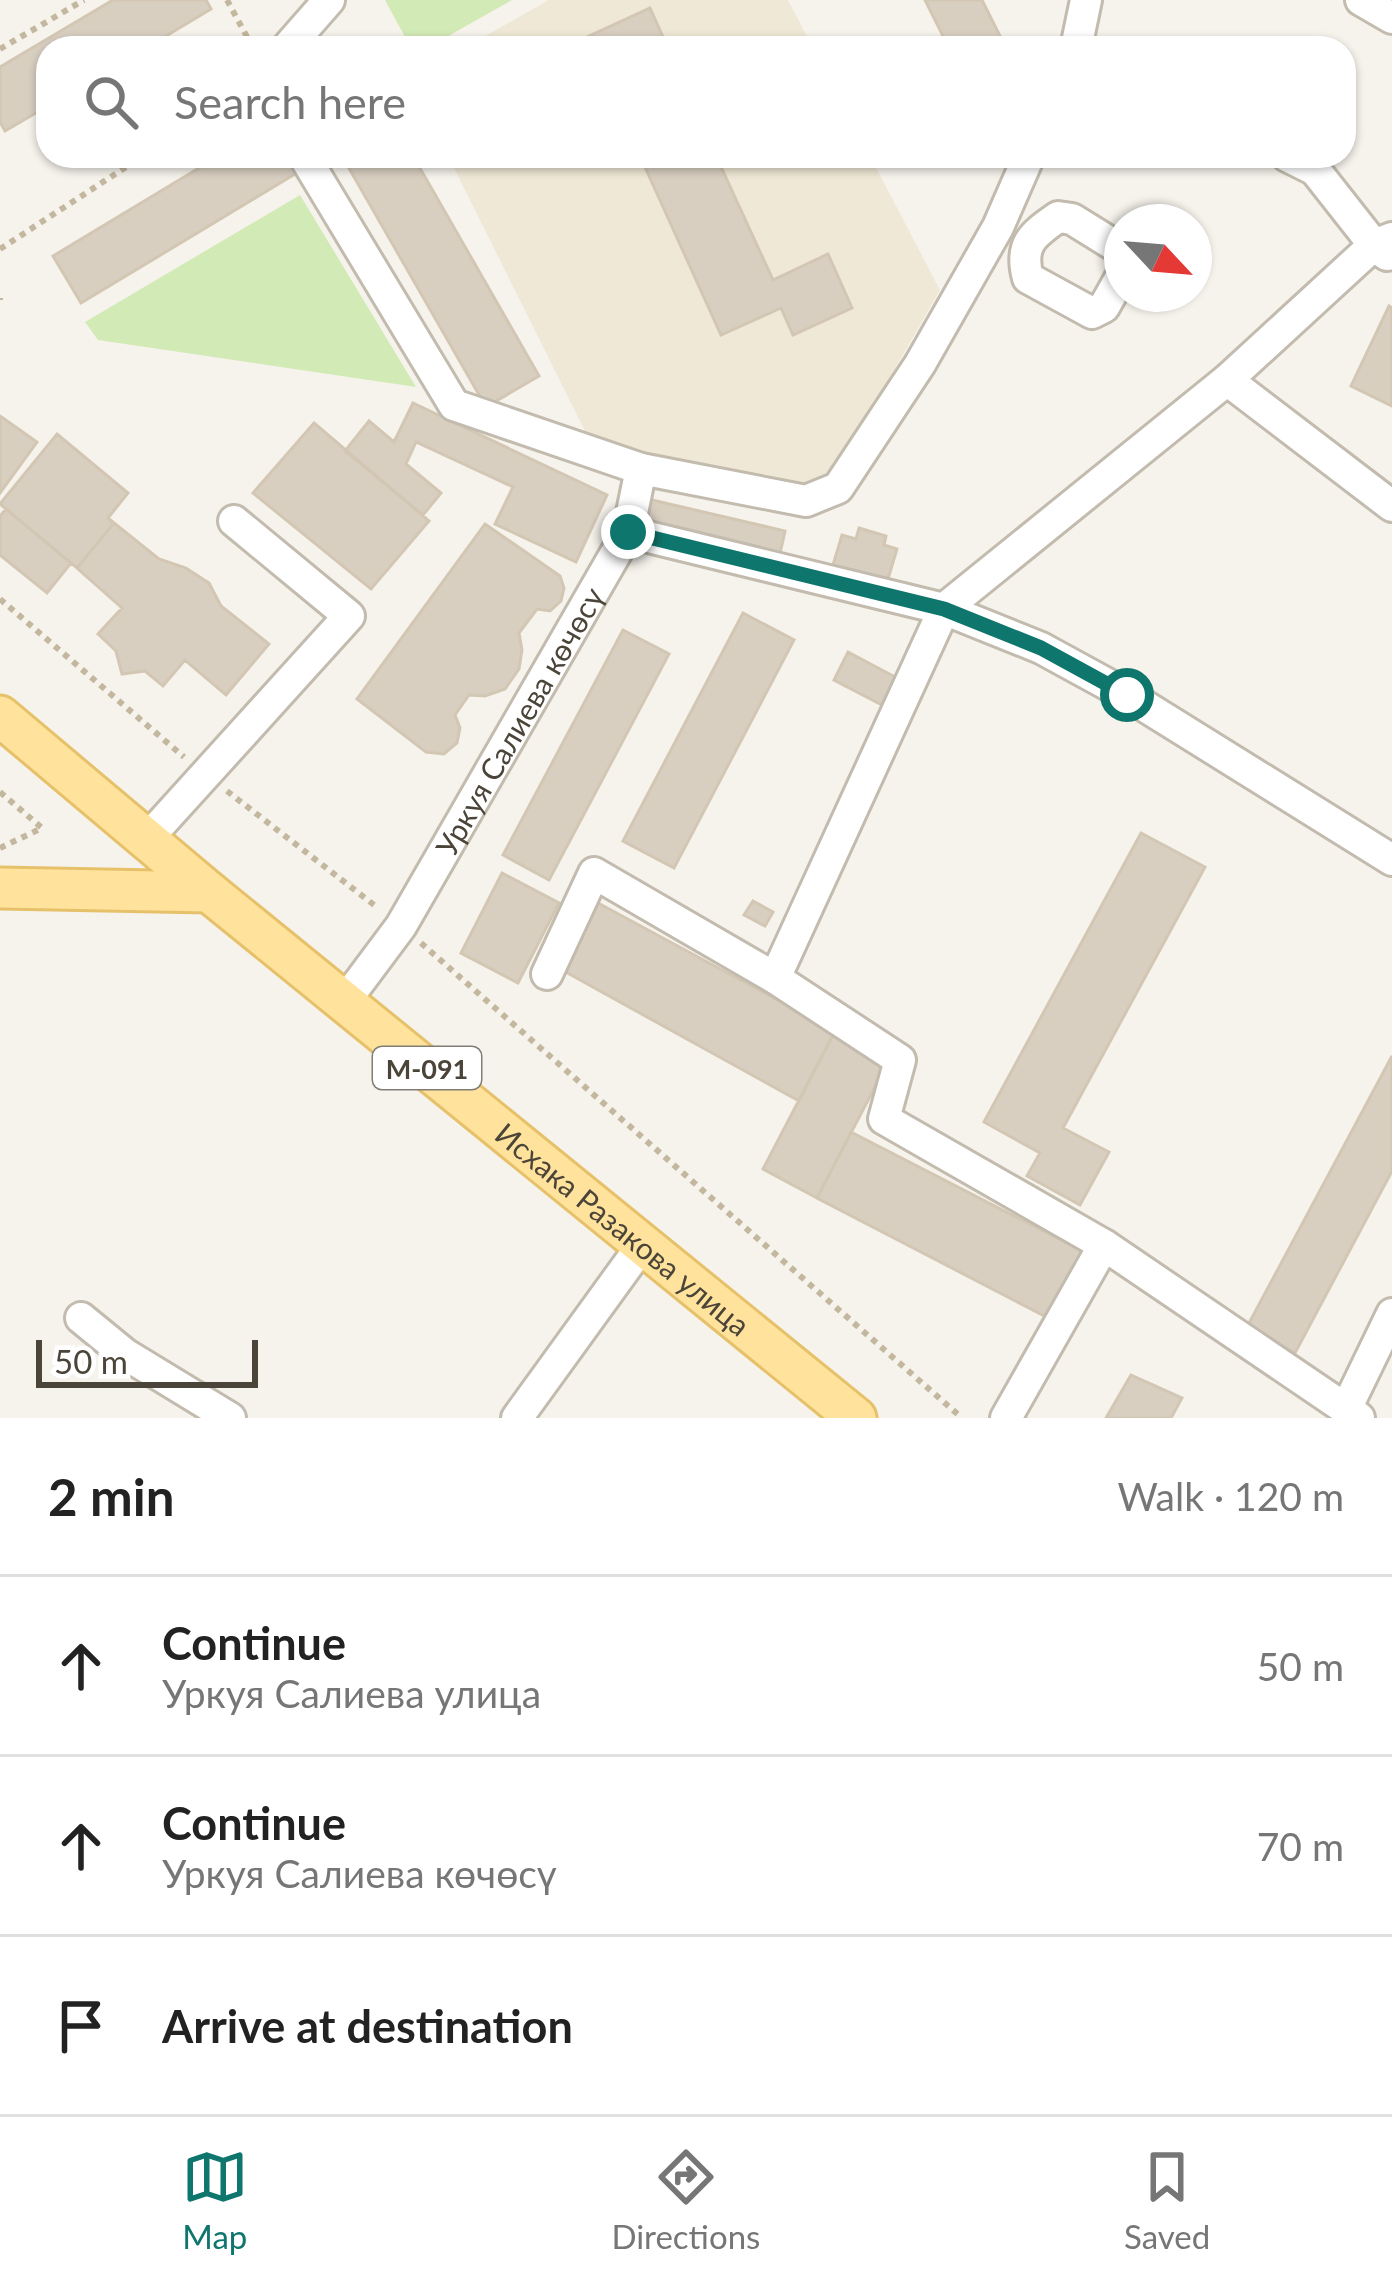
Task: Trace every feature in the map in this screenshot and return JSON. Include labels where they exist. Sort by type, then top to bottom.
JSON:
[{"type":"main road","name":"Исхака Разакова улица","points":[[0,716],[856,1418]]},
{"type":"main road","points":[[0,888],[209,892]]},
{"type":"street","points":[[298,36],[329,0]]},
{"type":"street","points":[[1078,36],[1086,0]]},
{"type":"street","points":[[1361,0],[1392,18]]},
{"type":"street","points":[[311,168],[454,405],[641,469],[806,501],[838,488],[920,364],[998,227],[1024,168]]},
{"type":"street","points":[[775,978],[944,609],[1386,247],[1311,168]]},
{"type":"street","points":[[1104,239],[1072,219],[1058,217],[1029,242],[1022,258],[1028,278],[1092,313],[1104,307]]},
{"type":"street","points":[[998,227],[1029,242]]},
{"type":"street","points":[[1227,380],[1392,506]]},
{"type":"street","name":"Уркуя Салиева көчөсү","points":[[345,1001],[401,926],[628,532],[641,469]]},
{"type":"street","points":[[147,839],[349,616],[234,521]]},
{"type":"street","points":[[628,532],[944,609],[1041,648],[1127,695],[1392,860]]},
{"type":"street","points":[[547,974],[594,873],[775,978],[900,1060],[884,1118],[1104,1245],[1353,1413],[1392,1314]]},
{"type":"street","points":[[517,1418],[643,1244]]},
{"type":"street","points":[[1006,1418],[1104,1245]]},
{"type":"street","points":[[81,1318],[125,1354],[230,1418]]},
{"type":"path","points":[[0,49],[84,0]]},
{"type":"path","points":[[227,0],[246,36]]},
{"type":"path","points":[[0,249],[125,168]]},
{"type":"path","points":[[0,599],[204,774],[401,926],[962,1418]]},
{"type":"path","points":[[0,792],[42,828],[0,848]]},
{"type":"shaded area","points":[[549,0],[788,0],[807,36],[485,36]]},
{"type":"shaded area","points":[[454,168],[876,168],[940,290],[818,503],[588,437]]},
{"type":"green space","points":[[385,0],[512,0],[448,36],[404,36]]},
{"type":"green space","points":[[300,195],[416,387],[98,340],[85,322]]},
{"type":"building","points":[[113,0],[206,0],[211,9],[166,36],[52,36]]},
{"type":"building","points":[[925,0],[982,0],[1000,36],[943,36]]},
{"type":"building","points":[[650,8],[663,36],[589,36]]},
{"type":"building","points":[[36,46],[36,113],[5,131],[0,122],[0,67]]},
{"type":"building","points":[[199,168],[300,171],[81,303],[53,256]]},
{"type":"building","points":[[349,168],[420,168],[539,376],[486,407]]},
{"type":"building","points":[[645,168],[722,168],[773,280],[828,254],[852,308],[793,335],[781,308],[721,335]]},
{"type":"building","points":[[1389,306],[1392,308],[1392,406],[1351,386]]},
{"type":"building","points":[[413,403],[607,495],[576,562],[495,524],[513,487],[416,442],[406,464],[441,493],[423,515],[345,451],[369,421],[394,442]]},
{"type":"building","points":[[0,416],[37,442],[0,493]]},
{"type":"building","points":[[314,423],[429,521],[371,589],[253,493]]},
{"type":"building","points":[[57,434],[128,493],[108,518],[114,523],[77,568],[0,504]]},
{"type":"building","points":[[648,499],[785,531],[779,558],[642,526]]},
{"type":"building","points":[[6,509],[71,563],[47,593],[0,555],[0,516]]},
{"type":"building","points":[[114,523],[159,559],[209,583],[221,606],[269,644],[226,695],[185,660],[163,686],[145,671],[122,674],[116,651],[98,634],[122,608],[77,568]]},
{"type":"building","points":[[485,524],[560,576],[561,601],[550,611],[537,609],[519,633],[519,669],[505,689],[485,696],[469,695],[455,715],[460,728],[457,743],[444,754],[426,752],[357,699]]},
{"type":"building","points":[[859,528],[886,536],[884,545],[897,549],[887,582],[833,565],[842,535],[856,539]]},
{"type":"building","points":[[743,613],[794,640],[674,868],[623,841]]},
{"type":"building","points":[[623,630],[669,654],[549,880],[503,855]]},
{"type":"building","points":[[848,652],[897,678],[882,705],[834,680]]},
{"type":"building","points":[[1141,833],[1205,867],[1063,1128],[1109,1152],[1080,1205],[1027,1176],[1040,1153],[984,1122]]},
{"type":"building","points":[[502,873],[559,903],[518,983],[461,953]]},
{"type":"building","points":[[753,901],[773,912],[765,926],[744,915]]},
{"type":"building","points":[[598,903],[835,1031],[799,1101],[562,970]]},
{"type":"building","points":[[835,1031],[889,1060],[817,1198],[763,1169]]},
{"type":"building","points":[[1392,1056],[1392,1171],[1295,1353],[1247,1327]]},
{"type":"building","points":[[851,1132],[1088,1254],[1054,1321],[817,1198]]},
{"type":"building","points":[[1131,1375],[1182,1398],[1171,1418],[1106,1418]]},
{"type":"route","points":[[628,532],[944,609],[1041,648],[1127,695]]}]
